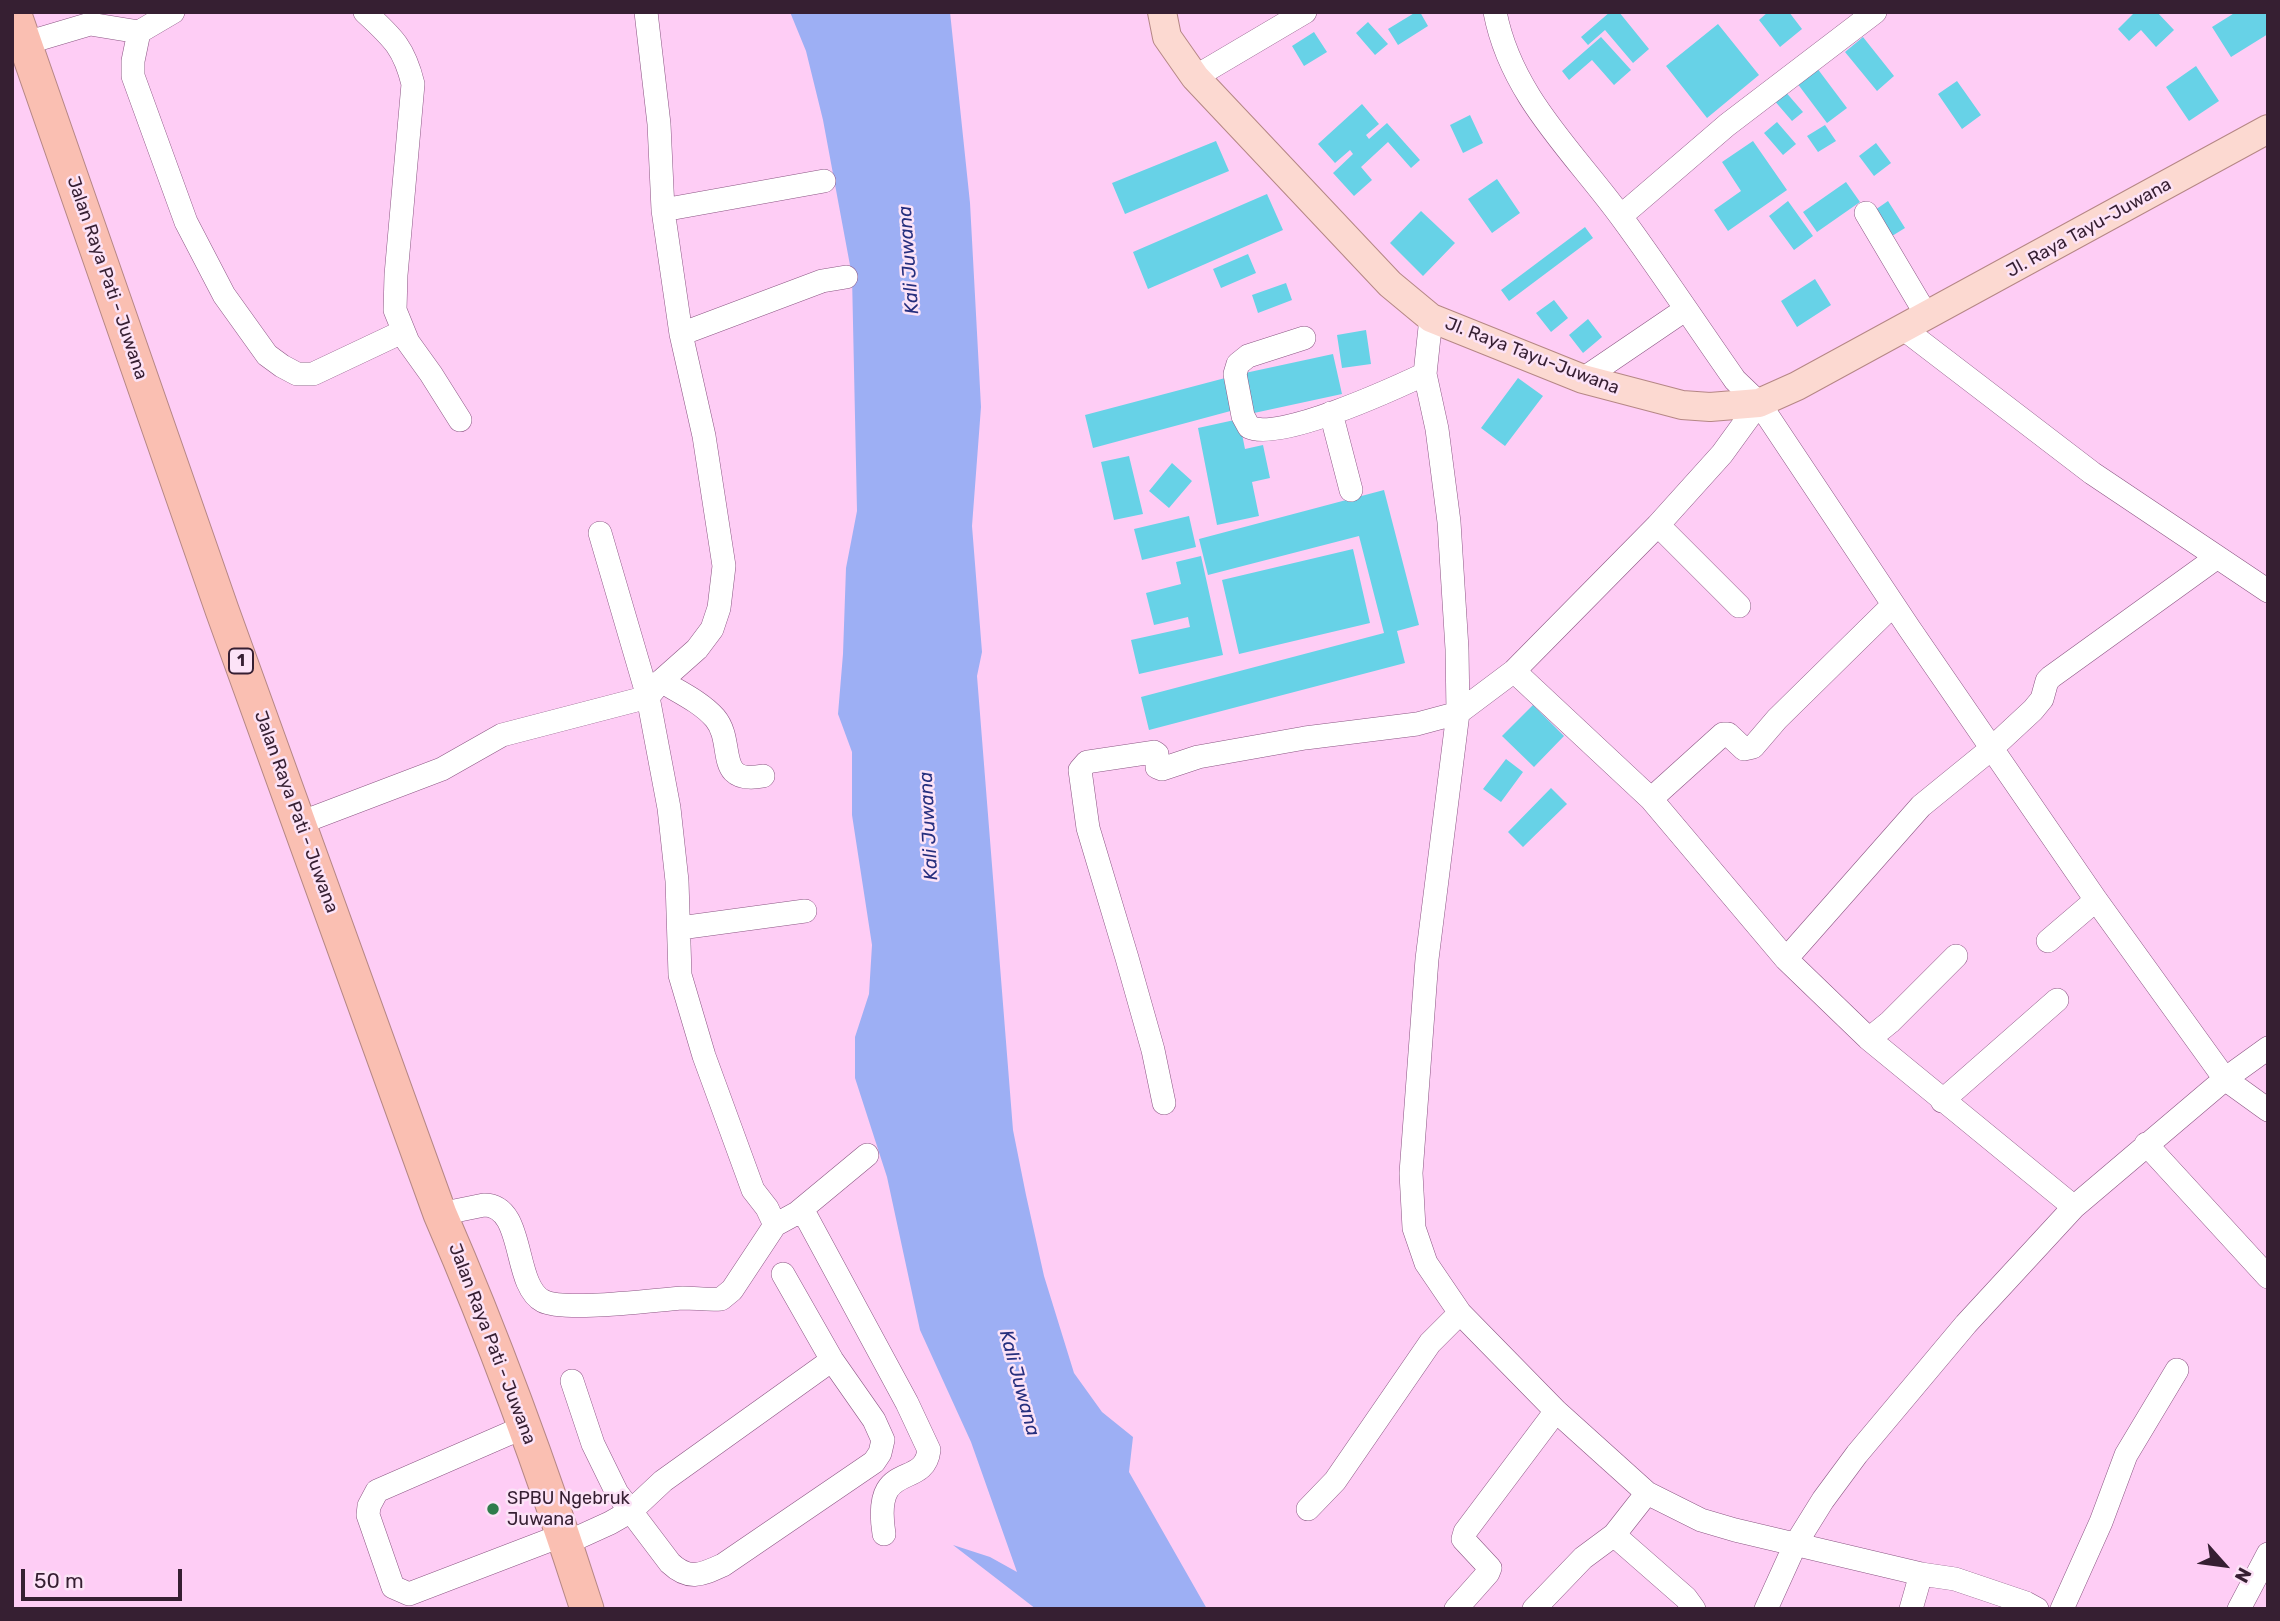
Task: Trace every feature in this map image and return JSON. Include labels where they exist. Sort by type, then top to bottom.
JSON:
[{"type":"highway","name":"Jalan Raya Pati - Juwana","points":[[14,12],[222,610],[440,1214],[480,1306],[565,1539],[587,1609]]},
{"type":"main road","name":"Jl. Raya Tayu-Juwana","points":[[1162,12],[1167,37],[1195,77],[1390,284],[1431,318],[1583,379],[1682,405],[1710,407],[1759,402],[1797,386],[2265,135]]},
{"type":"street","points":[[26,43],[90,24],[139,32],[173,12]]},
{"type":"street","points":[[365,12],[393,38],[407,60],[413,84],[395,310],[402,332],[460,421]]},
{"type":"street","points":[[300,823],[442,769],[502,735],[654,689],[697,649],[712,629],[719,608],[724,566],[704,436],[681,334],[663,210],[659,124],[646,12]]},
{"type":"street","points":[[1195,77],[1305,12]]},
{"type":"street","points":[[1495,12],[1506,54],[1524,89],[1557,139],[1621,216],[1735,380],[1759,402],[1991,749],[2095,900],[2225,1079],[2268,1110]]},
{"type":"street","points":[[1621,216],[1727,125],[1875,12]]},
{"type":"street","points":[[139,32],[133,76],[186,222],[224,295],[267,355],[297,374],[313,374],[402,332]]},
{"type":"street","points":[[663,210],[824,181]]},
{"type":"street","points":[[1866,213],[1916,323],[2092,473],[2268,591]]},
{"type":"street","points":[[681,334],[822,281],[846,278]]},
{"type":"street","points":[[1583,379],[1685,309]]},
{"type":"street","points":[[1431,318],[1425,374],[1437,429],[1449,523],[1458,713],[1427,959],[1411,1172],[1413,1228],[1426,1264],[1460,1313],[1556,1411],[1647,1493],[1701,1520],[1795,1545],[1955,1580],[2029,1607]]},
{"type":"street","points":[[1304,338],[1248,356],[1238,364],[1235,373],[1243,416],[1248,427],[1263,431],[1331,413],[1425,374]]},
{"type":"street","points":[[1164,1103],[1128,958],[1088,828],[1080,770],[1083,765],[1148,752],[1157,754],[1157,767],[1162,769],[1198,757],[1305,738],[1417,724],[1458,713],[1514,671],[1658,525],[1722,454],[1759,402]]},
{"type":"street","points":[[1331,413],[1351,491]]},
{"type":"street","points":[[1658,525],[1739,606]]},
{"type":"street","points":[[600,533],[654,689],[680,928],[680,975],[704,1056],[749,1179],[775,1225]]},
{"type":"street","points":[[1786,960],[1921,806],[1991,749],[2042,699],[2047,681],[2051,677],[2216,558]]},
{"type":"street","points":[[1651,799],[1723,734],[1728,734],[1744,749],[1753,747],[1777,719],[1893,605]]},
{"type":"street","points":[[1514,671],[1651,799],[1786,960],[1869,1039],[2074,1207]]},
{"type":"street","points":[[654,689],[703,707],[719,722],[729,765],[734,772],[747,778],[763,776]]},
{"type":"street","points":[[2048,942],[2095,900]]},
{"type":"street","points":[[680,928],[805,911]]},
{"type":"street","points":[[1869,1039],[1956,956]]},
{"type":"street","points":[[1942,1101],[2057,1000]]},
{"type":"street","points":[[1766,1609],[1795,1545],[1830,1491],[1966,1324],[2074,1207],[2225,1079],[2268,1048]]},
{"type":"street","points":[[2146,1144],[2268,1277]]},
{"type":"street","points":[[440,1214],[484,1205],[497,1209],[512,1227],[535,1296],[559,1306],[688,1298],[721,1299],[732,1290],[775,1225],[797,1213],[867,1155]]},
{"type":"street","points":[[797,1213],[807,1218],[816,1234],[907,1403],[929,1450],[928,1458],[922,1466],[890,1484],[884,1492],[881,1510],[884,1534]]},
{"type":"street","points":[[572,1381],[593,1444],[617,1493],[675,1567],[680,1572],[700,1575],[723,1565],[873,1462],[880,1453],[883,1440],[874,1420],[832,1360],[783,1274]]},
{"type":"street","points":[[1308,1508],[1335,1481],[1430,1343],[1460,1313]]},
{"type":"street","points":[[524,1427],[377,1491],[369,1506],[368,1515],[393,1587],[409,1594],[610,1523],[631,1511],[663,1480],[832,1360]]},
{"type":"street","points":[[2062,1609],[2101,1522],[2126,1455],[2177,1370]]},
{"type":"street","points":[[1456,1609],[1490,1568],[1468,1547],[1463,1539],[1465,1532],[1556,1411]]},
{"type":"street","points":[[1534,1609],[1583,1558],[1614,1535],[1647,1493]]},
{"type":"street","points":[[1614,1535],[1686,1598],[1694,1609]]},
{"type":"street","points":[[2239,1609],[2268,1554]]},
{"type":"street","points":[[1911,1609],[1921,1574]]},
{"type":"water","name":"Kali Juwana","points":[[790,12],[950,12],[970,203],[981,407],[972,526],[982,652],[977,676],[1013,1130],[1044,1276],[1074,1373],[1102,1412],[1133,1437],[1129,1472],[1207,1609],[1036,1609],[953,1545],[990,1557],[1017,1572],[971,1442],[920,1330],[887,1177],[855,1078],[855,1037],[869,994],[872,945],[852,815],[852,752],[838,714],[846,568],[857,511],[852,276],[823,120],[806,51]]},
{"type":"building","points":[[1420,12],[1428,26],[1398,45],[1388,29]]},
{"type":"building","points":[[1610,12],[1619,12],[1649,49],[1633,63],[1605,30],[1588,45],[1581,37]]},
{"type":"building","points":[[1768,12],[1789,12],[1802,29],[1780,47],[1759,20]]},
{"type":"building","points":[[2135,12],[2157,12],[2174,30],[2156,47],[2141,30],[2129,41],[2118,29]]},
{"type":"building","points":[[2236,12],[2268,12],[2268,34],[2231,57],[2212,27]]},
{"type":"building","points":[[1368,22],[1388,44],[1375,55],[1356,33]]},
{"type":"building","points":[[1718,24],[1759,75],[1707,118],[1666,66]]},
{"type":"building","points":[[1314,32],[1327,52],[1304,66],[1292,46]]},
{"type":"building","points":[[1601,37],[1631,70],[1614,85],[1592,60],[1569,80],[1562,71]]},
{"type":"building","points":[[1863,37],[1894,76],[1877,91],[1845,52]]},
{"type":"building","points":[[2196,66],[2219,101],[2189,121],[2166,87]]},
{"type":"building","points":[[1817,68],[1847,108],[1827,123],[1797,83]]},
{"type":"building","points":[[1957,81],[1981,115],[1962,129],[1938,94]]},
{"type":"building","points":[[1784,90],[1803,112],[1792,121],[1773,99]]},
{"type":"building","points":[[1362,104],[1379,124],[1366,135],[1369,139],[1387,123],[1420,160],[1411,168],[1388,142],[1361,167],[1372,180],[1354,196],[1333,173],[1353,154],[1350,150],[1335,163],[1318,144]]},
{"type":"building","points":[[1470,115],[1483,143],[1463,153],[1450,125]]},
{"type":"building","points":[[1777,122],[1796,144],[1783,155],[1764,133]]},
{"type":"building","points":[[1825,125],[1836,141],[1818,152],[1807,136]]},
{"type":"building","points":[[1216,141],[1229,171],[1125,214],[1112,183]]},
{"type":"building","points":[[1753,141],[1787,190],[1728,231],[1714,210],[1741,191],[1722,162]]},
{"type":"building","points":[[1876,143],[1891,163],[1874,176],[1859,156]]},
{"type":"building","points":[[1497,179],[1520,213],[1492,233],[1468,199]]},
{"type":"building","points":[[1846,182],[1860,202],[1817,232],[1803,212]]},
{"type":"building","points":[[1267,194],[1283,230],[1148,289],[1133,252]]},
{"type":"building","points":[[1788,201],[1813,236],[1794,250],[1769,216]]},
{"type":"building","points":[[1888,201],[1905,228],[1892,236],[1875,210]]},
{"type":"building","points":[[1421,211],[1455,243],[1423,276],[1390,243]]},
{"type":"building","points":[[1585,227],[1593,238],[1509,301],[1501,290]]},
{"type":"building","points":[[1248,254],[1256,273],[1221,288],[1213,269]]},
{"type":"building","points":[[1815,279],[1831,305],[1797,327],[1781,301]]},
{"type":"building","points":[[1286,283],[1292,300],[1258,313],[1252,295]]},
{"type":"building","points":[[1554,300],[1568,318],[1551,332],[1536,313]]},
{"type":"building","points":[[1588,319],[1602,337],[1583,353],[1569,335]]},
{"type":"building","points":[[1366,330],[1371,364],[1342,368],[1337,335]]},
{"type":"building","points":[[1333,354],[1342,394],[1254,413],[1245,373]]},
{"type":"building","points":[[1229,377],[1238,409],[1093,448],[1085,415]]},
{"type":"building","points":[[1518,378],[1543,396],[1505,446],[1481,428]]},
{"type":"building","points":[[1239,419],[1245,449],[1263,445],[1270,478],[1252,482],[1259,516],[1217,525],[1198,428]]},
{"type":"building","points":[[1129,456],[1143,514],[1114,520],[1101,462]]},
{"type":"building","points":[[1172,463],[1192,481],[1169,508],[1149,491]]},
{"type":"building","points":[[1384,490],[1419,625],[1397,631],[1405,663],[1149,730],[1141,697],[1384,633],[1359,536],[1208,575],[1199,539]]},
{"type":"building","points":[[1189,516],[1196,547],[1142,560],[1134,529]]},
{"type":"building","points":[[1353,549],[1370,623],[1239,654],[1222,580]]},
{"type":"building","points":[[1201,556],[1223,655],[1139,674],[1131,640],[1190,627],[1188,617],[1154,625],[1146,593],[1181,584],[1176,562]]},
{"type":"building","points":[[1533,705],[1564,736],[1534,767],[1502,736]]},
{"type":"building","points":[[1506,759],[1523,772],[1501,802],[1483,789]]},
{"type":"building","points":[[1551,788],[1567,804],[1523,847],[1508,832]]},
{"type":"place","name":"SPBU Ngebruk Juwana","points":[[493,1509]]}]
